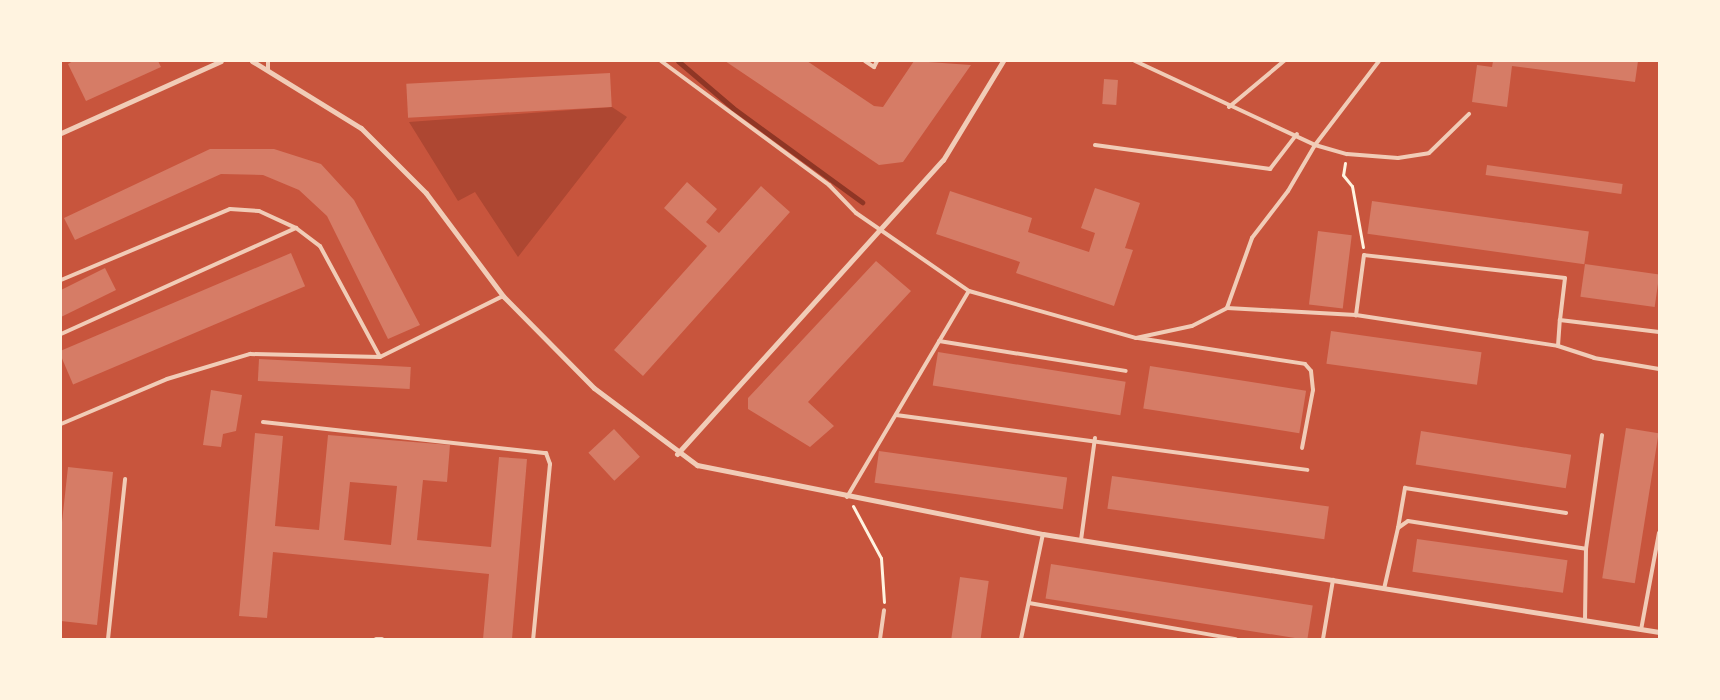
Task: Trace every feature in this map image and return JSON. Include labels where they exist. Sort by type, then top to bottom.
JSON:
[{"type":"street","points":[[61,133],[221,61]]},
{"type":"street","points":[[252,61],[360,128],[426,193],[503,296],[594,388],[678,454],[717,471],[1043,534],[1659,632]]},
{"type":"street","points":[[678,454],[943,160],[1002,61]]},
{"type":"lane","points":[[268,61],[268,70]]},
{"type":"lane","points":[[662,61],[829,185],[880,231],[969,291],[1136,338],[1304,364],[1311,371],[1314,390],[1302,448]]},
{"type":"lane","points":[[865,61],[874,67],[877,61]]},
{"type":"lane","points":[[1134,61],[1229,107],[1297,134],[1315,145],[1347,154],[1398,158],[1429,153],[1469,114]]},
{"type":"lane","points":[[1229,107],[1284,61]]},
{"type":"lane","points":[[1227,308],[1252,238],[1288,192],[1315,145],[1379,61]]},
{"type":"lane","points":[[1095,145],[1270,169],[1297,134]]},
{"type":"lane","points":[[61,280],[230,209],[259,211],[296,228],[320,246],[380,357]]},
{"type":"lane","points":[[61,334],[296,228]]},
{"type":"lane","points":[[1356,315],[1364,255],[1565,278],[1558,346]]},
{"type":"lane","points":[[847,497],[969,291]]},
{"type":"lane","points":[[61,424],[167,379],[250,354],[380,357],[503,296]]},
{"type":"lane","points":[[1136,338],[1192,326],[1227,308],[1356,315],[1558,346],[1594,358],[1659,369]]},
{"type":"lane","points":[[1560,320],[1659,332]]},
{"type":"lane","points":[[939,341],[1126,371]]},
{"type":"lane","points":[[896,415],[1095,438],[1307,470]]},
{"type":"lane","points":[[263,422],[546,453],[550,464],[533,639]]},
{"type":"lane","points":[[1585,621],[1586,549],[1602,435]]},
{"type":"lane","points":[[1081,540],[1095,438]]},
{"type":"lane","points":[[108,639],[125,479]]},
{"type":"lane","points":[[1384,589],[1405,488],[1566,513]]},
{"type":"lane","points":[[1398,528],[1408,521],[1586,549]]},
{"type":"lane","points":[[1641,630],[1659,532]]},
{"type":"lane","points":[[1022,639],[1043,534]]},
{"type":"lane","points":[[1323,639],[1333,580]]},
{"type":"lane","points":[[1029,603],[1236,639]]},
{"type":"lane","points":[[880,639],[884,610]]},
{"type":"lane","points":[[376,639],[382,639]]},
{"type":"path","points":[[1347,154],[1343,175],[1352,186],[1364,255]]},
{"type":"path","points":[[847,497],[881,558],[884,610]]},
{"type":"shaded area","points":[[612,107],[627,117],[518,257],[475,192],[458,201],[409,122]]},
{"type":"building","points":[[73,61],[158,61],[161,67],[86,101],[68,64]]},
{"type":"building","points":[[725,61],[807,61],[874,106],[883,107],[914,61],[971,65],[903,162],[879,165]]},
{"type":"building","points":[[1493,61],[1638,61],[1635,82],[1512,66],[1507,107],[1472,102],[1477,65],[1492,67]]},
{"type":"building","points":[[610,73],[612,107],[408,118],[406,84]]},
{"type":"building","points":[[1104,79],[1118,80],[1116,105],[1102,104]]},
{"type":"building","points":[[210,149],[274,149],[321,164],[354,200],[420,325],[388,339],[327,216],[299,190],[263,175],[221,174],[75,240],[64,218]]},
{"type":"building","points":[[1487,165],[1623,184],[1621,194],[1486,175]]},
{"type":"building","points":[[687,182],[717,209],[706,222],[719,233],[761,186],[790,212],[643,376],[614,350],[707,246],[664,208]]},
{"type":"building","points":[[1095,188],[1140,203],[1125,248],[1133,250],[1114,306],[1016,273],[1020,262],[936,234],[950,191],[1032,218],[1028,232],[1089,252],[1095,233],[1081,228]]},
{"type":"building","points":[[1372,201],[1589,231],[1584,264],[1367,234]]},
{"type":"building","points":[[1318,231],[1352,235],[1343,309],[1309,304]]},
{"type":"building","points":[[291,253],[305,286],[73,385],[61,356],[61,351]]},
{"type":"building","points":[[876,261],[911,291],[808,402],[834,426],[810,447],[748,409],[748,398]]},
{"type":"building","points":[[1585,264],[1659,274],[1655,307],[1580,297]]},
{"type":"building","points":[[105,268],[116,290],[61,317],[61,290]]},
{"type":"building","points":[[1331,331],[1482,352],[1477,385],[1326,364]]},
{"type":"building","points":[[938,352],[1126,382],[1120,415],[933,386]]},
{"type":"building","points":[[259,359],[411,367],[410,389],[258,381]]},
{"type":"building","points":[[1150,366],[1306,391],[1299,433],[1143,408]]},
{"type":"building","points":[[211,390],[242,395],[236,431],[223,434],[221,447],[203,445]]},
{"type":"building","points":[[1626,428],[1659,433],[1635,583],[1602,578]]},
{"type":"building","points":[[614,429],[640,457],[614,481],[588,453]]},
{"type":"building","points":[[1421,431],[1571,455],[1566,488],[1416,465]]},
{"type":"building","points":[[255,433],[283,436],[275,526],[319,530],[328,435],[450,445],[447,482],[423,480],[417,540],[491,547],[499,457],[527,459],[512,639],[483,639],[489,574],[273,552],[267,618],[239,616]],"holes":[[[350,482],[397,486],[391,545],[344,540]]]},
{"type":"building","points":[[879,451],[1067,477],[1063,509],[875,483]]},
{"type":"building","points":[[68,467],[113,472],[97,625],[61,621],[61,531]]},
{"type":"building","points":[[1112,476],[1329,506],[1324,539],[1107,509]]},
{"type":"building","points":[[1417,539],[1568,560],[1563,593],[1412,572]]},
{"type":"building","points":[[1051,564],[1313,605],[1307,639],[1301,639],[1046,599]]},
{"type":"building","points":[[960,577],[989,581],[981,639],[951,639]]},
{"type":"waterway","points":[[678,61],[733,108],[862,202]]}]
